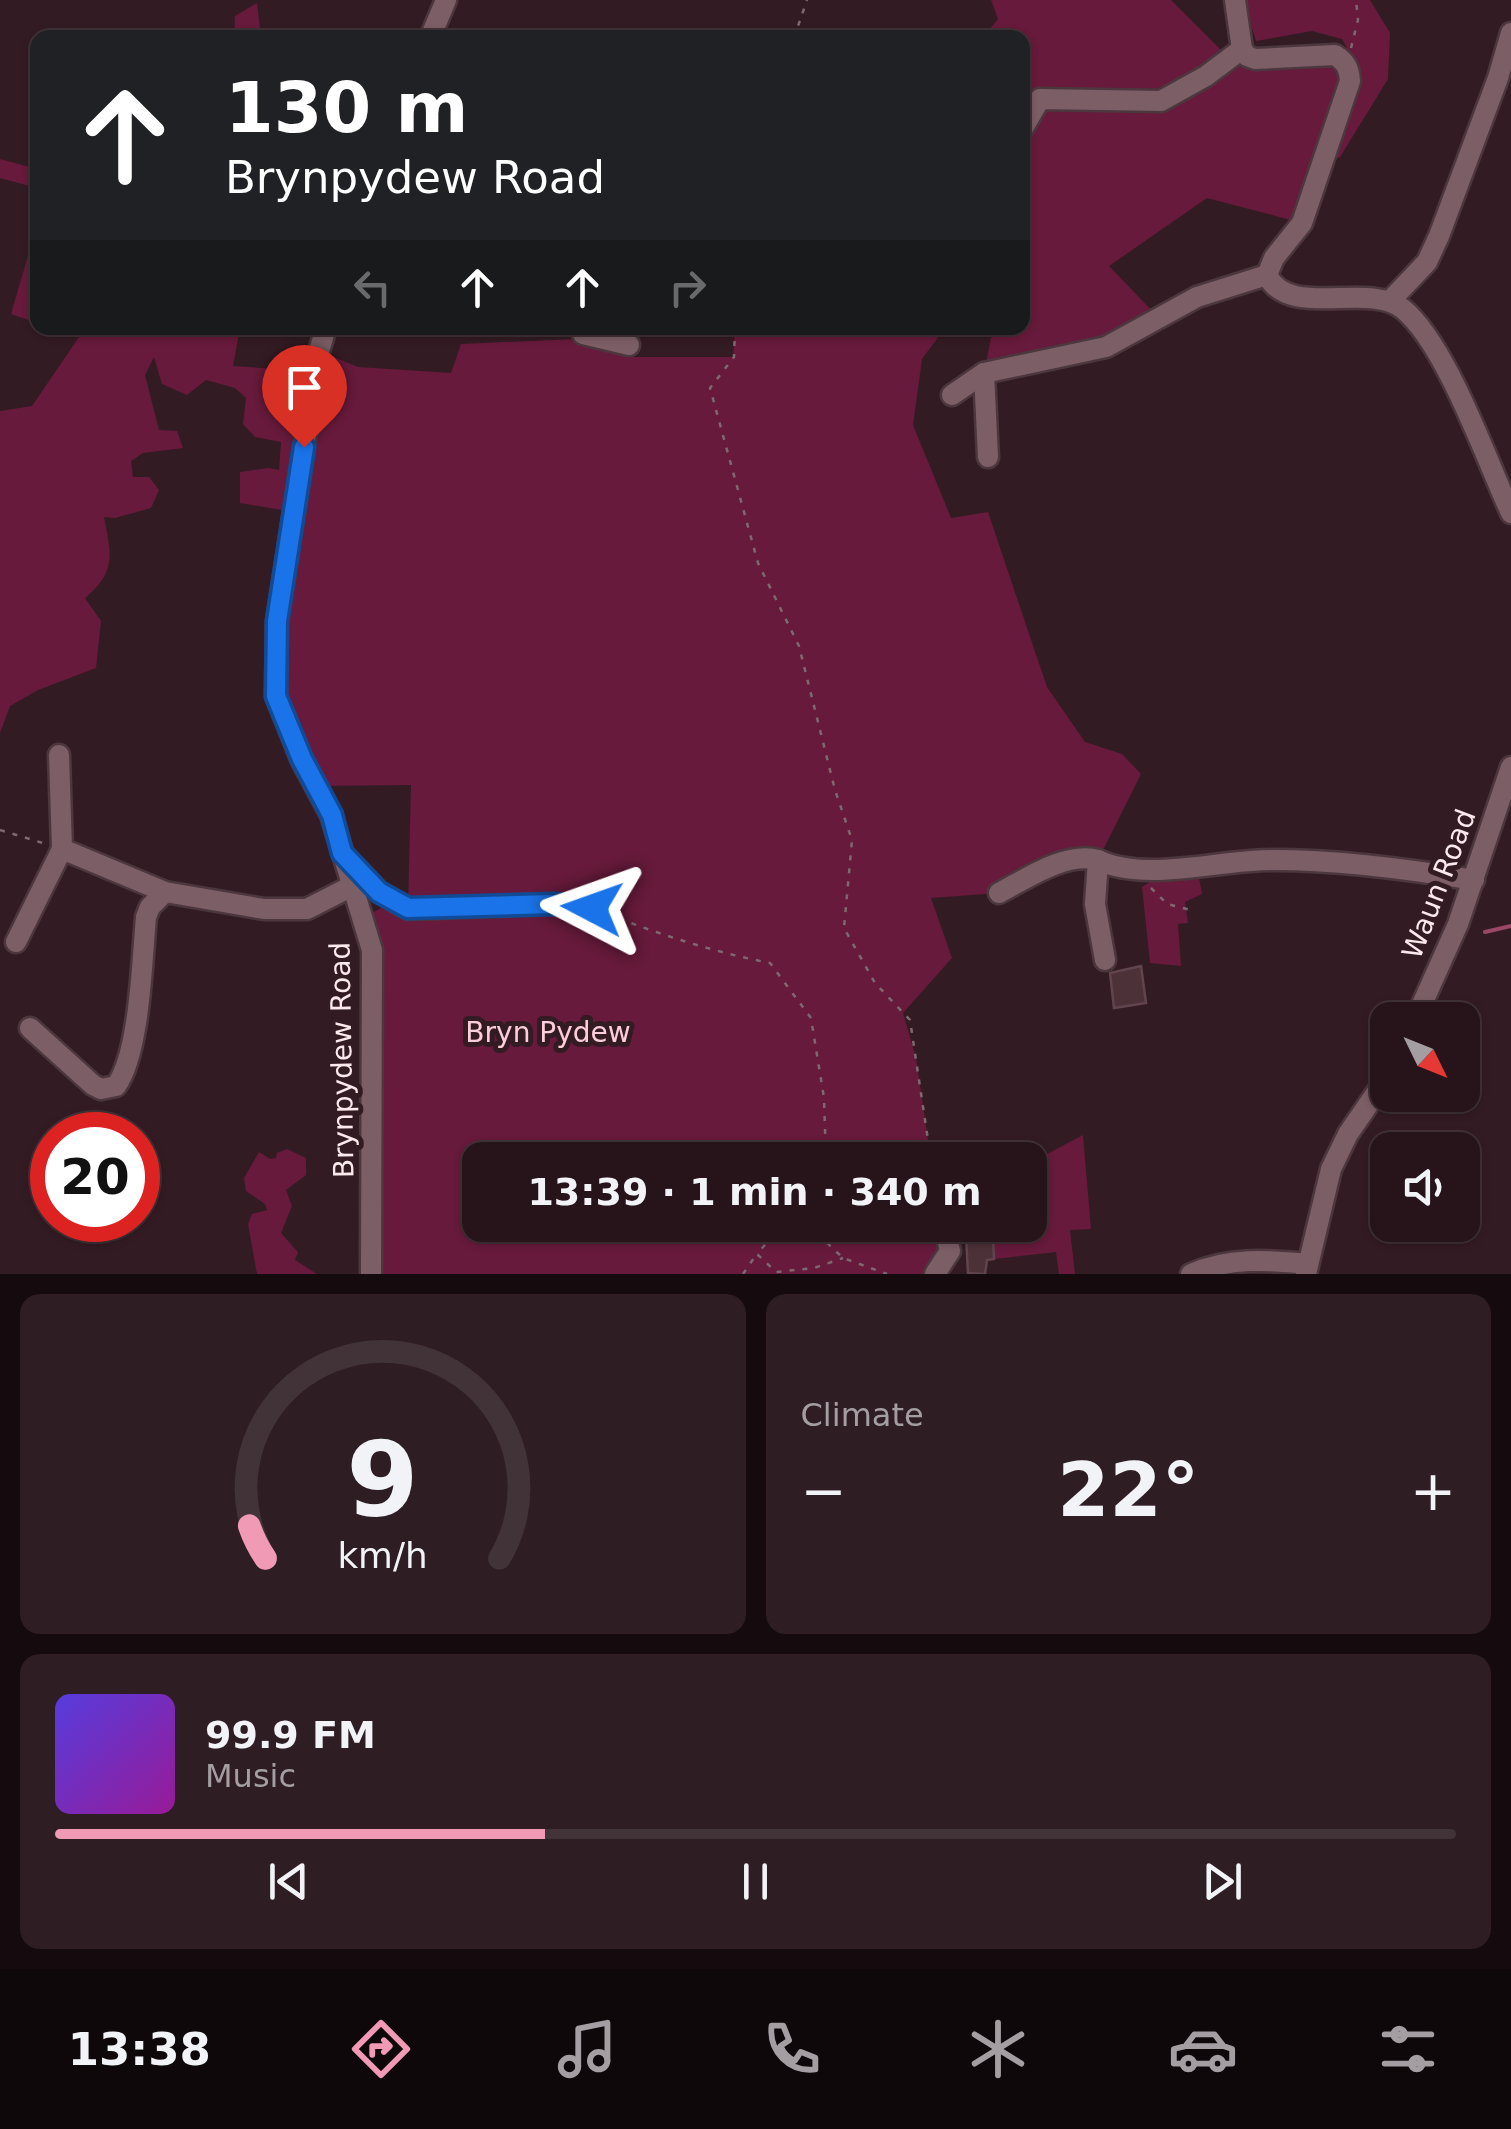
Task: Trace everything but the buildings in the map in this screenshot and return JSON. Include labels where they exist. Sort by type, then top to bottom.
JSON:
[{"type":"street","points":[[433,30],[446,0]]},
{"type":"street","points":[[1234,0],[1242,49],[1247,56],[1335,55],[1347,64],[1350,82],[1302,223],[1274,258],[1267,275]]},
{"type":"street","points":[[1390,301],[1427,262],[1439,236],[1511,33]]},
{"type":"street","points":[[1030,117],[1040,100],[1161,101],[1206,76],[1242,49]]},
{"type":"street","points":[[1267,275],[1281,290],[1304,297],[1366,296],[1390,301],[1414,319],[1444,365],[1511,513]]},
{"type":"street","points":[[952,395],[984,373],[1106,347],[1196,297],[1267,275]]},
{"type":"street","name":"Brynpydew Road","points":[[324,335],[277,621],[274,670],[280,713],[332,815],[372,950],[371,1274]]},
{"type":"street","points":[[587,335],[628,345]]},
{"type":"street","points":[[984,373],[988,458]]},
{"type":"street","points":[[16,942],[62,849],[59,755]]},
{"type":"street","name":"Waun Road","points":[[1422,1002],[1474,880],[1511,767]]},
{"type":"street","points":[[62,849],[164,892],[286,911],[307,909],[352,886]]},
{"type":"street","points":[[342,853],[379,892],[408,908],[554,904],[592,908]]},
{"type":"street","points":[[999,893],[1047,868],[1080,858],[1139,870],[1272,860],[1389,866],[1474,880]]},
{"type":"street","points":[[1098,860],[1095,904],[1104,960]]},
{"type":"street","points":[[30,1028],[93,1085],[101,1089],[116,1086],[126,1068],[134,1030],[146,917],[164,892]]},
{"type":"street","points":[[1191,1274],[1232,1262],[1268,1260],[1307,1269],[1331,1169],[1370,1102]]},
{"type":"street","points":[[935,1274],[950,1251],[948,1242]]},
{"type":"path","points":[[797,30],[807,0]]},
{"type":"path","points":[[1347,64],[1358,20],[1356,0]]},
{"type":"path","points":[[735,335],[734,357],[710,388],[758,563],[799,646],[826,757],[852,840],[844,928],[875,983],[910,1020],[928,1142]]},
{"type":"path","points":[[0,830],[62,849]]},
{"type":"path","points":[[1139,870],[1149,887],[1167,904],[1195,911]]},
{"type":"path","points":[[592,908],[660,935],[770,963],[811,1018],[824,1098],[825,1142]]},
{"type":"path","points":[[744,1274],[767,1242]]},
{"type":"path","points":[[826,1242],[843,1258],[887,1274]]},
{"type":"path","points":[[757,1254],[776,1272],[814,1268],[843,1258]]},
{"type":"green space","points":[[991,0],[1171,0],[1225,54],[1347,64],[1302,223],[1207,198],[1109,266],[1159,318],[1106,347],[984,373],[992,335],[1030,335],[1030,30],[989,30],[998,19]]},
{"type":"green space","points":[[1243,0],[1370,0],[1390,33],[1388,79],[1340,157],[1327,160],[1354,61],[1342,39],[1312,31],[1256,41]]},
{"type":"green space","points":[[257,3],[260,30],[234,30],[235,16]]},
{"type":"green space","points":[[0,159],[30,167],[30,186],[0,178]]},
{"type":"green space","points":[[30,249],[30,321],[11,314]]},
{"type":"green space","name":"Bryn Pydew","points":[[73,335],[239,335],[233,366],[276,369],[314,382],[319,351],[358,367],[451,373],[461,344],[576,339],[634,357],[733,357],[735,335],[940,335],[922,359],[913,425],[951,518],[988,512],[1047,687],[1085,742],[1122,754],[1141,774],[1098,860],[999,893],[931,898],[952,958],[903,1013],[916,1058],[928,1142],[462,1142],[462,1242],[941,1242],[935,1274],[371,1274],[364,917],[393,902],[408,908],[411,785],[317,786],[280,713],[294,512],[240,503],[240,472],[279,470],[281,442],[255,437],[243,424],[246,398],[235,388],[206,380],[187,395],[162,384],[154,357],[145,375],[159,430],[177,431],[183,448],[143,453],[131,461],[133,477],[149,477],[159,490],[151,508],[115,518],[104,517],[107,570],[85,598],[101,621],[96,668],[38,690],[10,706],[0,733],[0,411],[32,406],[79,337]]},
{"type":"green space","points":[[1156,872],[1198,873],[1202,894],[1185,902],[1188,923],[1178,924],[1181,966],[1150,963],[1142,887],[1153,880]]},
{"type":"green space","points":[[1083,1135],[1091,1229],[1070,1230],[1075,1274],[1059,1274],[1056,1252],[995,1259],[993,1242],[1047,1242],[1047,1154]]},
{"type":"green space","points":[[287,1149],[306,1158],[306,1175],[286,1190],[292,1206],[281,1233],[298,1252],[295,1260],[317,1274],[257,1274],[248,1224],[252,1214],[267,1210],[265,1204],[246,1191],[244,1178],[259,1152],[270,1159]]},
{"type":"waterway","points":[[1485,932],[1511,926]]},
{"type":"route","points":[[304,447],[277,621],[276,696],[280,713],[332,815],[342,853],[379,892],[408,908],[554,904],[592,908]]}]
